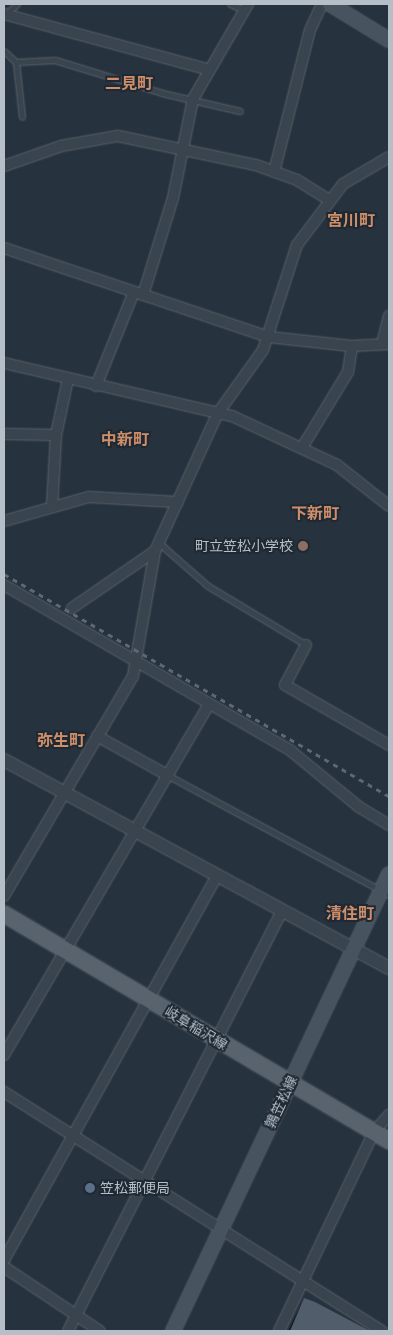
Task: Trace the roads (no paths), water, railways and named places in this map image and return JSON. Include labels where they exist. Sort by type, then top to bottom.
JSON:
[{"type":"main road","points":[[330,4],[389,40]]},
{"type":"main road","name":"鶉笠松線","points":[[173,1331],[290,1083],[355,949],[385,893],[389,874]]},
{"type":"main road","name":"岐阜稲沢線","points":[[4,914],[389,1141]]},
{"type":"street","points":[[274,172],[310,30],[322,4]]},
{"type":"street","points":[[96,386],[138,294],[183,148],[193,99],[246,7]]},
{"type":"street","points":[[5,14],[210,70]]},
{"type":"street","points":[[4,166],[61,146],[118,136],[183,148],[274,172],[328,199]]},
{"type":"street","points":[[4,896],[137,663],[157,547],[218,413],[269,337],[291,259],[328,199],[358,173],[389,157]]},
{"type":"street","points":[[4,248],[269,337],[352,346],[385,344],[389,316]]},
{"type":"street","points":[[303,446],[348,372],[352,346]]},
{"type":"street","points":[[4,363],[218,413],[303,446],[337,465],[389,506]]},
{"type":"street","points":[[52,507],[56,436],[68,379]]},
{"type":"street","points":[[4,434],[56,436]]},
{"type":"street","points":[[4,521],[52,507],[101,496],[178,502]]},
{"type":"street","points":[[72,608],[157,547]]},
{"type":"street","points":[[4,585],[291,751],[359,807],[389,825]]},
{"type":"street","points":[[306,645],[285,685],[389,745]]},
{"type":"street","points":[[4,1055],[169,776],[209,704]]},
{"type":"street","points":[[97,736],[169,776]]},
{"type":"street","points":[[4,760],[389,968]]},
{"type":"street","points":[[4,1260],[147,999],[217,876]]},
{"type":"street","points":[[68,1331],[143,1180],[282,911]]},
{"type":"street","points":[[4,1092],[382,1331]]},
{"type":"street","points":[[279,1331],[374,1132],[389,1115]]},
{"type":"street","points":[[4,1267],[100,1331]]},
{"type":"lane","points":[[5,14],[16,4]]},
{"type":"lane","points":[[230,4],[246,7]]},
{"type":"lane","points":[[4,51],[16,62],[22,117]]},
{"type":"lane","points":[[16,62],[55,60],[240,111]]},
{"type":"lane","points":[[157,547],[208,586],[306,645]]},
{"type":"lane","points":[[169,776],[385,893]]},
{"type":"railway","points":[[4,574],[389,796]]},
{"type":"place","name":"町立笠松小学校","points":[[303,546]]},
{"type":"place","name":"笠松郵便局","points":[[90,1188]]},
{"type":"district","name":"二見町","points":[[129,83]]},
{"type":"district","name":"宮川町","points":[[351,220]]},
{"type":"district","name":"中新町","points":[[125,439]]},
{"type":"district","name":"下新町","points":[[315,513]]},
{"type":"district","name":"弥生町","points":[[61,740]]},
{"type":"district","name":"清住町","points":[[350,913]]}]
